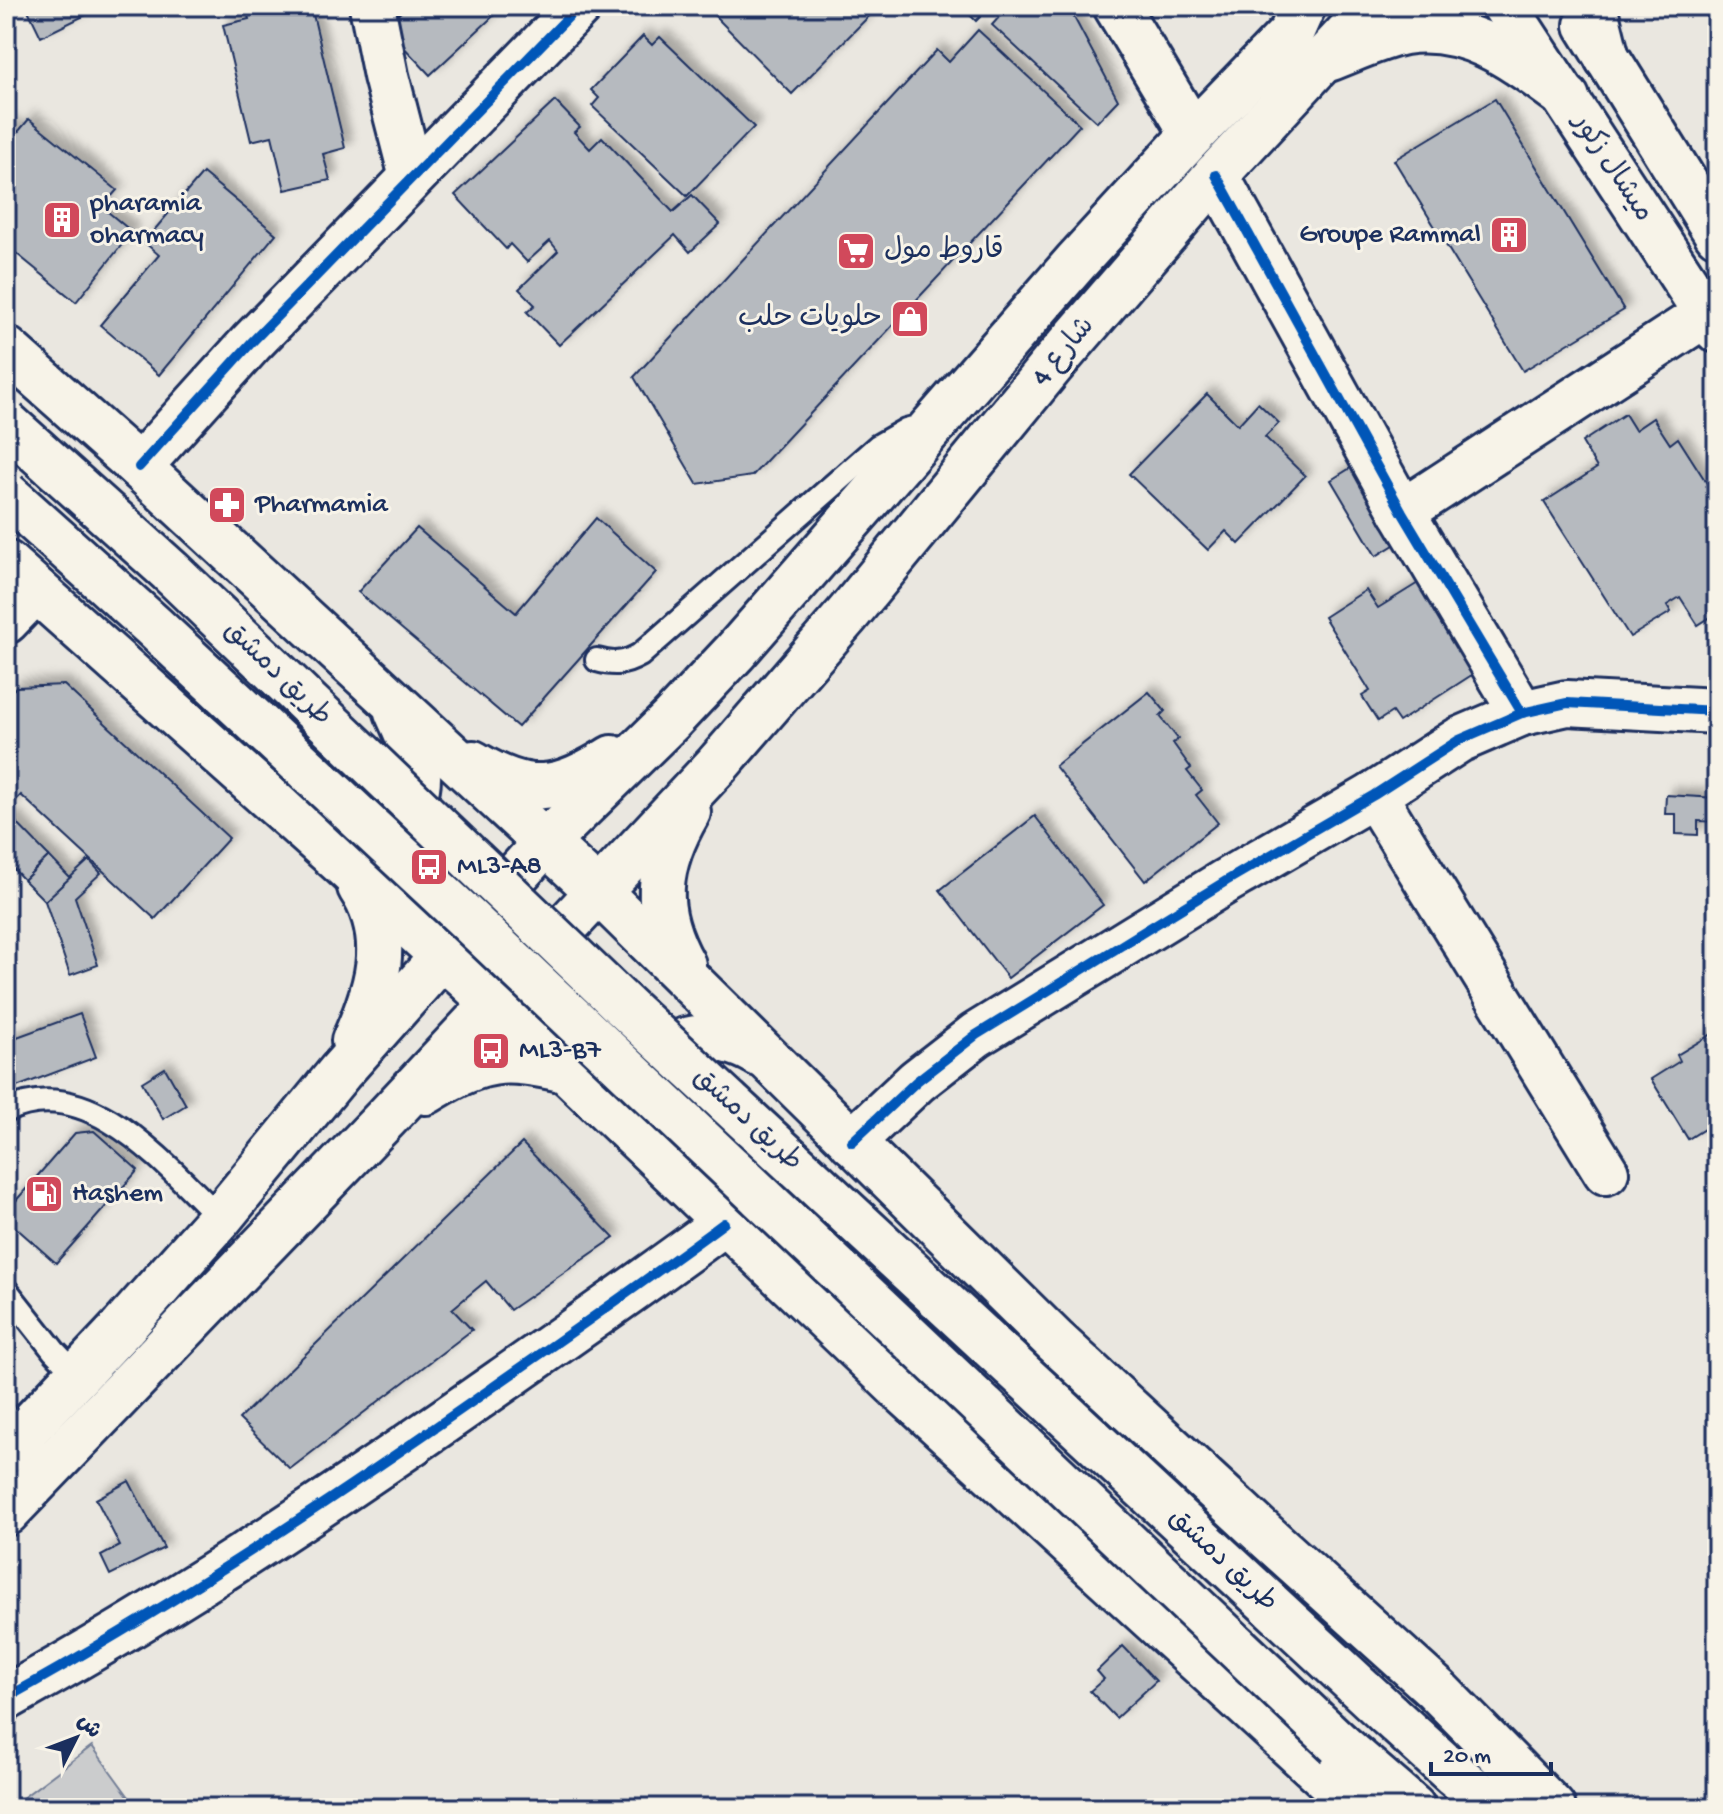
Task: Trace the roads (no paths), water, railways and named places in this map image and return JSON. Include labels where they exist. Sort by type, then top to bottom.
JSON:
[{"type":"main road","points":[[372,6],[412,177]]},
{"type":"main road","points":[[139,467],[251,343],[579,6]]},
{"type":"main road","points":[[1116,6],[1193,134]]},
{"type":"main road","name":"شارع 4","points":[[717,765],[847,615],[1052,365],[1216,175],[1307,27],[1373,6]]},
{"type":"main road","name":"ميشال زكور","points":[[1505,6],[1712,322]]},
{"type":"main road","name":"ميشال زكور","points":[[1576,6],[1717,234]]},
{"type":"main road","points":[[1594,6],[1607,58]]},
{"type":"main road","points":[[6,1451],[220,1218],[340,1072],[545,843],[671,720],[767,616],[1193,134],[1307,27],[1401,33],[1444,31],[1464,35],[1503,53],[1567,98]]},
{"type":"main road","points":[[1216,175],[1402,512],[1522,713]]},
{"type":"main road","points":[[1402,512],[1712,322]]},
{"type":"main road","points":[[6,349],[139,467],[599,892],[1118,1400],[1436,1689],[1553,1808]]},
{"type":"main road","name":"طريق دمشق","points":[[6,423],[170,571],[622,1004],[1388,1714],[1496,1808]]},
{"type":"main road","name":"طريق دمشق","points":[[6,494],[152,625],[461,913],[1339,1744],[1413,1808]]},
{"type":"main road","points":[[6,621],[21,577],[342,863],[566,1070],[898,1387],[1359,1808]]},
{"type":"main road","points":[[852,1142],[917,1081],[976,1035],[1226,881],[1374,795],[1459,740],[1522,713],[1567,703],[1717,711]]},
{"type":"main road","points":[[290,817],[337,835],[353,837],[393,827],[406,811],[418,784],[414,751],[393,704]]},
{"type":"main road","points":[[432,738],[485,770],[529,786],[546,787],[584,775],[671,720]]},
{"type":"main road","points":[[6,1513],[387,1117],[717,765]]},
{"type":"main road","points":[[695,988],[671,942],[662,915],[663,871],[674,838],[717,765]]},
{"type":"main road","points":[[1374,795],[1606,1172]]},
{"type":"main road","points":[[340,1072],[370,1005],[381,960],[375,916],[365,894],[342,863]]},
{"type":"main road","points":[[660,1161],[649,1095],[651,1078],[658,1062],[670,1049],[699,1036],[717,1037],[746,1046],[768,1059]]},
{"type":"main road","points":[[387,1117],[452,1076],[480,1065],[523,1061],[566,1070]]},
{"type":"main road","points":[[6,1698],[213,1576],[295,1523],[647,1280],[724,1223]]},
{"type":"lane","points":[[597,660],[612,664],[627,662],[640,655],[878,446],[906,430],[937,421]]},
{"type":"lane","points":[[6,1111],[39,1102],[68,1103],[92,1110],[149,1150],[220,1218]]},
{"type":"lane","points":[[6,1290],[78,1376]]},
{"type":"place","name":"pharamia oharmacy","points":[[62,220]]},
{"type":"place","name":"Groupe Rammal","points":[[1509,235]]},
{"type":"place","name":"قاروط مول","points":[[856,251]]},
{"type":"place","name":"حلويات حلب","points":[[910,319]]},
{"type":"place","name":"Pharmamia","points":[[227,505]]},
{"type":"place","name":"ML3-A8","points":[[429,867]]},
{"type":"place","name":"ML3-B7","points":[[491,1051]]},
{"type":"place","name":"Hashem","points":[[44,1194]]}]
